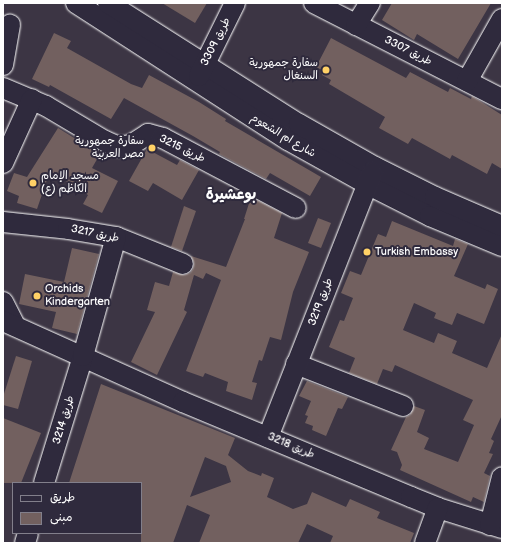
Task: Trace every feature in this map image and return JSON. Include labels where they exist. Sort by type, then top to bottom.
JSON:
[{"type":"street","name":"شارع ام الشعوم","points":[[76,3],[200,73],[300,124],[371,176],[430,216],[502,246]]},
{"type":"street","name":"شارع ام الشعوم","points":[[108,3],[200,73]]},
{"type":"street","name":"طريق 3309","points":[[200,73],[235,3]]},
{"type":"street","name":"طريق 3307","points":[[314,3],[502,99]]},
{"type":"street","points":[[356,25],[370,3]]},
{"type":"street","points":[[467,82],[502,19]]},
{"type":"street","points":[[3,65],[10,25]]},
{"type":"street","name":"طريق 3215","points":[[3,88],[32,99],[105,141],[119,147],[126,147],[148,134],[159,137],[296,208]]},
{"type":"street","points":[[3,163],[32,99]]},
{"type":"street","name":"شارع ام الشعوم","points":[[371,176],[435,197],[502,226]]},
{"type":"street","name":"طريق 3219","points":[[268,437],[371,176]]},
{"type":"street","name":"طريق 3217","points":[[3,222],[74,229],[116,237],[183,264]]},
{"type":"street","points":[[83,356],[116,237]]},
{"type":"street","points":[[3,302],[9,324]]},
{"type":"street","name":"طريق 3218","points":[[9,324],[183,402],[438,508],[496,526]]},
{"type":"street","name":"طريق 3214","points":[[44,482],[83,356]]},
{"type":"street","points":[[296,364],[402,406]]},
{"type":"street","points":[[496,526],[502,477]]},
{"type":"street","points":[[425,543],[438,508]]},
{"type":"building","points":[[162,3],[207,3],[195,23]]},
{"type":"building","points":[[392,3],[491,3],[458,59],[417,34],[414,40],[382,20]]},
{"type":"building","points":[[54,33],[71,41],[67,48],[131,84],[142,88],[149,75],[199,102],[226,119],[225,121],[321,177],[310,196],[270,173],[266,179],[219,154],[220,152],[193,136],[124,98],[111,119],[50,85],[49,87],[32,79]]},
{"type":"building","points":[[331,38],[406,78],[410,72],[448,92],[450,88],[471,99],[472,96],[502,115],[502,169],[492,163],[487,174],[452,155],[450,159],[412,138],[408,144],[379,128],[385,117],[329,84],[331,80],[322,75],[324,71],[316,67]]},
{"type":"building","points":[[58,128],[100,154],[92,168],[118,181],[102,213],[83,204],[88,195],[50,171],[37,209],[17,203],[19,196],[7,191],[14,173],[27,177]]},
{"type":"building","points":[[147,149],[177,165],[180,160],[199,170],[182,200],[153,183],[148,191],[129,181]]},
{"type":"building","points":[[251,197],[282,213],[274,238],[309,252],[293,292],[281,340],[270,337],[262,361],[259,360],[252,382],[257,383],[252,400],[226,391],[228,382],[205,373],[203,377],[186,371],[221,280],[206,273],[203,279],[194,275],[184,310],[187,312],[157,375],[131,362],[155,312],[147,310],[155,282],[169,286],[173,272],[184,275],[190,273],[193,269],[194,263],[191,256],[226,267],[245,219]]},
{"type":"building","points":[[184,206],[196,211],[182,251],[171,247]]},
{"type":"building","points":[[318,218],[331,223],[321,248],[308,243]]},
{"type":"building","points":[[392,221],[453,246],[455,239],[468,244],[454,276],[485,289],[487,284],[498,289],[484,324],[457,313],[452,325],[434,318],[436,313],[414,303],[403,330],[434,343],[438,333],[457,341],[452,353],[487,368],[502,334],[502,415],[491,439],[494,441],[489,453],[493,454],[484,473],[490,476],[484,502],[473,497],[471,502],[400,470],[402,465],[397,452],[391,450],[406,417],[410,415],[414,406],[425,410],[417,432],[429,438],[424,449],[458,462],[474,425],[463,420],[473,400],[395,365],[392,372],[383,369],[377,384],[349,373],[355,358],[329,347],[340,320],[344,321],[353,298],[341,293],[350,271],[361,275],[378,234],[386,237]]},
{"type":"building","points":[[72,248],[99,254],[77,334],[52,328],[56,312],[19,304],[25,274],[64,282]]},
{"type":"building","points":[[16,356],[32,361],[18,409],[3,405],[3,397]]},
{"type":"building","points":[[307,381],[348,397],[342,409],[338,408],[326,436],[312,430],[313,426],[305,423],[308,416],[305,415],[311,401],[299,396]]},
{"type":"building","points":[[101,384],[235,438],[228,455],[248,471],[261,476],[262,473],[274,478],[267,497],[293,509],[307,504],[312,492],[346,507],[350,499],[380,512],[377,518],[414,533],[410,543],[330,543],[333,536],[307,524],[298,543],[199,543],[210,515],[187,505],[173,543],[141,543],[142,482],[69,482]],"holes":[[[205,457],[226,466],[231,482],[190,497]]]},
{"type":"building","points":[[3,418],[41,433],[21,482],[3,483]]},
{"type":"place","name":"سفارة جمهورية السنغال","points":[[326,70]]},
{"type":"place","name":"سفارة جمهورية مصر العربية","points":[[152,148]]},
{"type":"place","name":"مسجد الإمام الكاظم (ع)","points":[[33,183]]},
{"type":"place","name":"Turkish Embassy","points":[[367,252]]},
{"type":"place","name":"Orchids Kindergarten","points":[[37,296]]},
{"type":"district","name":"بوعشيرة","points":[[231,195]]}]
